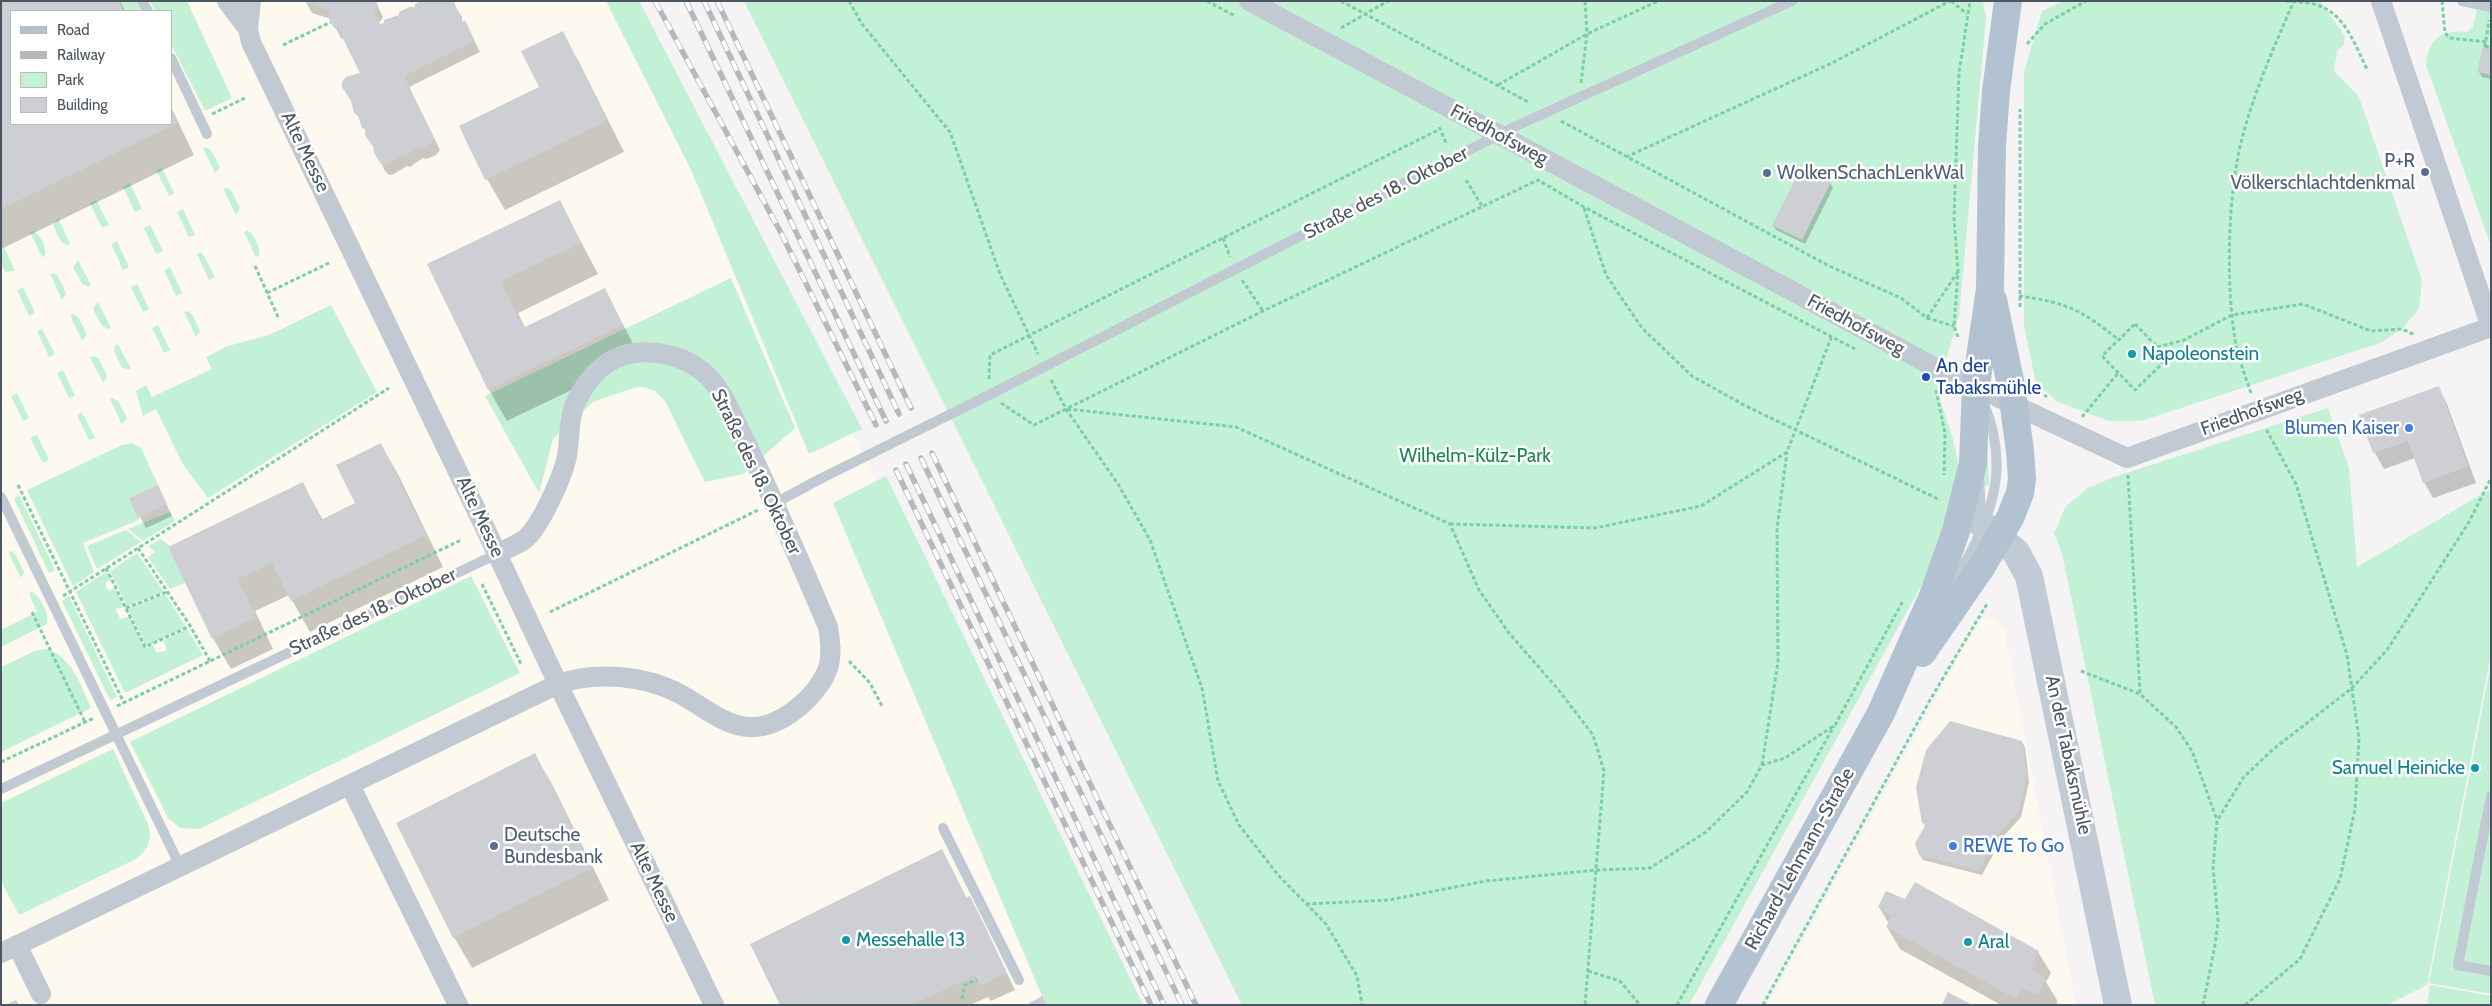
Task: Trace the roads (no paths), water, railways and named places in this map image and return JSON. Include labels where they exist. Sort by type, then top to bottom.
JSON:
[{"type":"main road","name":"An der Tabaksmühle","points":[[2008,1],[1996,90],[1992,146],[1990,289],[1976,385],[1973,463],[1957,481],[1987,534],[2020,556],[2033,588],[2118,1005]]},
{"type":"main road","name":"An der Tabaksmühle","points":[[1990,289],[2023,394]]},
{"type":"main road","name":"Richard-Lehmann-Straße","points":[[1719,1005],[1881,713],[1987,534],[2016,508],[2022,479],[2023,394]]},
{"type":"main road","name":"Richard-Lehmann-Straße","points":[[1946,564],[1957,481]]},
{"type":"main road","name":"Richard-Lehmann-Straße","points":[[1881,713],[1946,564],[1961,544],[1987,534]]},
{"type":"street","name":"Alte Messe","points":[[228,1],[248,29]]},
{"type":"street","name":"Alte Messe","points":[[251,1],[248,29],[251,42],[558,684],[714,1005]]},
{"type":"street","name":"Friedhofsweg","points":[[1249,1],[1910,353],[1976,385],[2023,394],[2070,432],[2127,458],[2491,327],[2381,1]]},
{"type":"street","name":"Straße des 18. Oktober","points":[[9,949],[558,684],[580,677],[603,676],[652,684],[678,693],[716,716],[749,727],[771,723],[796,710],[815,691],[829,664],[831,645],[828,627],[775,502],[721,391],[703,372],[689,362],[665,354],[645,352],[623,354],[604,364],[587,381],[574,406],[566,458],[559,481],[544,511],[525,539],[497,554]]},
{"type":"street","points":[[350,785],[458,1005]]},
{"type":"street","points":[[9,949],[44,999]]},
{"type":"lane","name":"Straße des 18. Oktober","points":[[775,502],[1044,368],[1499,134],[1792,1]]},
{"type":"lane","points":[[2462,1],[2491,7]]},
{"type":"lane","points":[[172,60],[207,134]]},
{"type":"lane","points":[[1881,713],[1941,606],[1987,534],[1995,491],[1997,460],[1992,428],[1976,385]]},
{"type":"lane","points":[[1,497],[180,866]]},
{"type":"lane","name":"Straße des 18. Oktober","points":[[1,789],[497,554]]},
{"type":"lane","points":[[2491,796],[2458,965],[2491,971]]},
{"type":"lane","points":[[944,828],[1018,980]]},
{"type":"railway","points":[[655,1],[781,233],[876,425]]},
{"type":"railway","points":[[686,1],[886,421]]},
{"type":"railway","points":[[704,1],[899,414]]},
{"type":"railway","points":[[717,1],[911,408]]},
{"type":"railway","points":[[932,453],[1196,1005]]},
{"type":"railway","points":[[921,458],[1182,1005]]},
{"type":"railway","points":[[906,464],[1164,1005]]},
{"type":"railway","points":[[896,470],[1151,1005]]},
{"type":"place","name":"P+R Völkerschlachtdenkmal","points":[[2425,172]]},
{"type":"place","name":"WolkenSchachLenkWal","points":[[1767,173]]},
{"type":"place","name":"Napoleonstein","points":[[2132,354]]},
{"type":"place","name":"An der Tabaksmühle","points":[[1926,377]]},
{"type":"place","name":"Blumen Kaiser","points":[[2409,428]]},
{"type":"place","name":"Samuel Heinicke","points":[[2475,768]]},
{"type":"place","name":"Deutsche Bundesbank","points":[[494,846]]},
{"type":"place","name":"REWE To Go","points":[[1953,846]]},
{"type":"place","name":"Messehalle 13","points":[[846,940]]},
{"type":"place","name":"Aral","points":[[1968,942]]},
{"type":"park label","name":"Wilhelm-Külz-Park","points":[[1475,456]]}]
